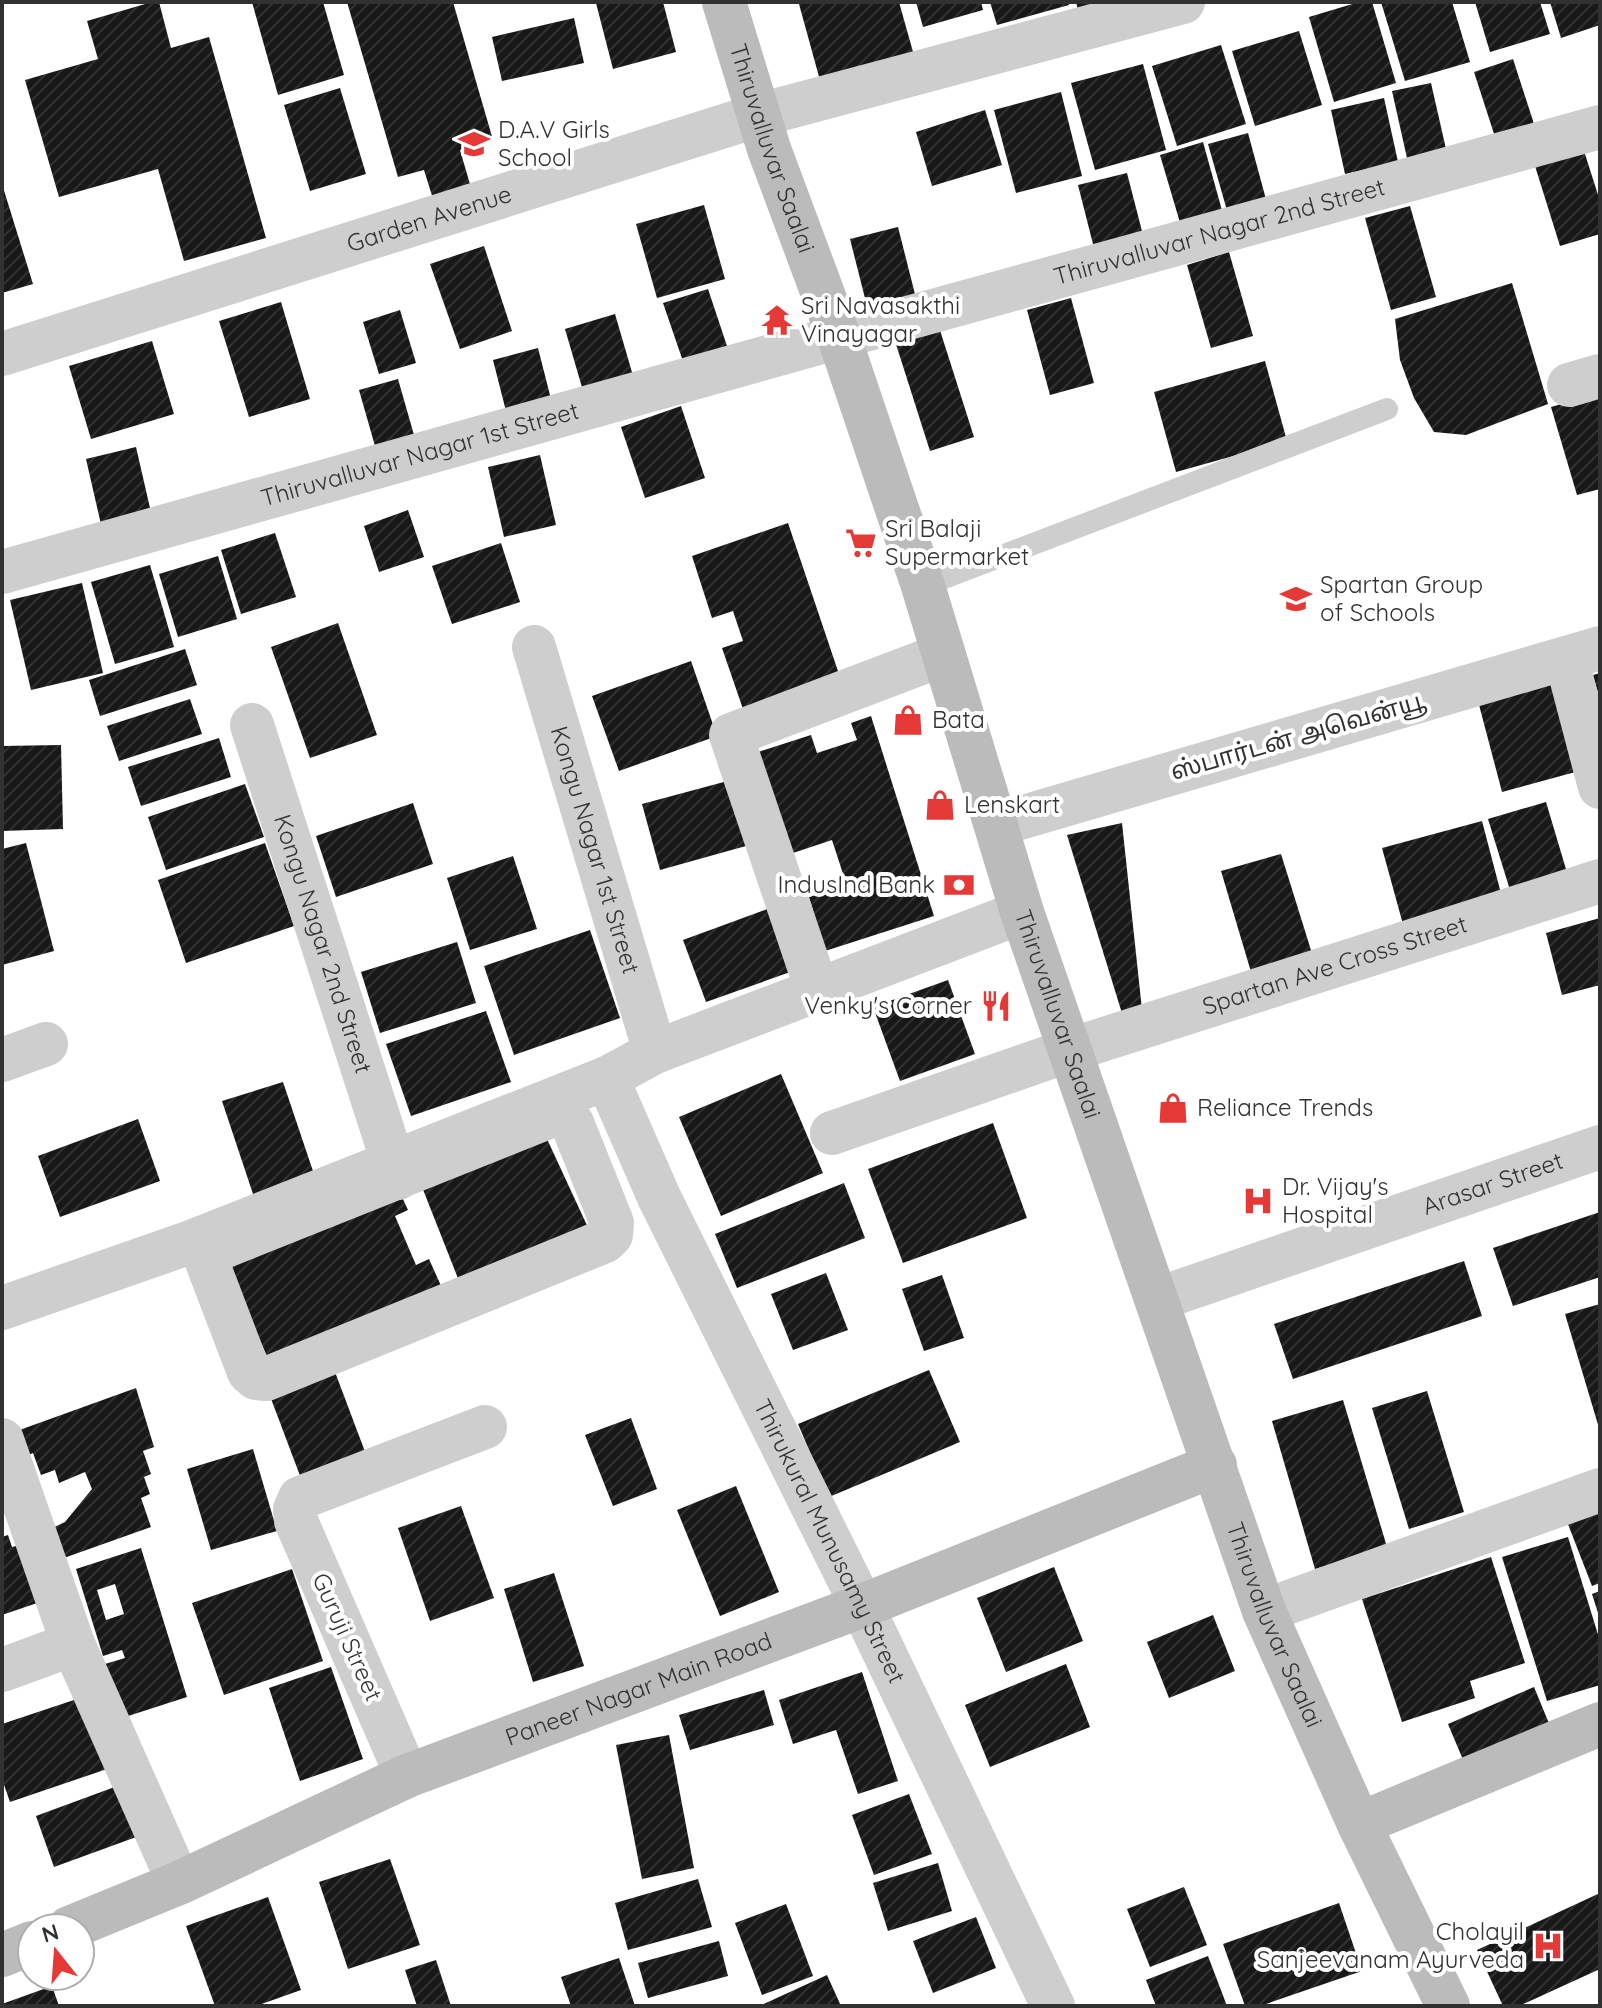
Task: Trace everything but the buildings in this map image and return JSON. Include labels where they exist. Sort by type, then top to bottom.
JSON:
[{"type":"street","name":"Thiruvalluvar Saalai","points":[[724,2],[759,115],[839,337],[923,586],[1022,912],[1264,1611],[1359,1824],[1448,2006]]},
{"type":"street","name":"Garden Avenue","points":[[2,354],[759,115],[1183,2]]},
{"type":"street","name":"Thiruvalluvar Nagar 2nd Street","points":[[839,337],[1600,127]]},
{"type":"street","name":"Thiruvalluvar Nagar 1st Street","points":[[2,572],[839,337]]},
{"type":"street","name":"Kongu Nagar 1st Street","points":[[534,647],[655,1052]]},
{"type":"street","points":[[1583,653],[1600,787]]},
{"type":"street","name":"ஸ்பார்டன் அவென்யூ","points":[[996,825],[1583,653]]},
{"type":"street","points":[[817,990],[731,735],[942,655]]},
{"type":"street","name":"Kongu Nagar 2nd Street","points":[[252,725],[395,1170]]},
{"type":"street","name":"Spartan Ave Cross Street","points":[[832,1133],[1070,1050],[1600,881]]},
{"type":"street","points":[[2,1308],[395,1170],[553,1115],[564,1115],[572,1123],[612,1223],[611,1235],[605,1241],[266,1379],[256,1378],[249,1372],[207,1262],[213,1251],[395,1170],[607,1078],[655,1052],[1022,912]]},
{"type":"street","points":[[2,1060],[46,1044]]},
{"type":"street","name":"Thirukural Munusamy Street","points":[[607,1078],[644,1164],[862,1606],[1053,2006]]},
{"type":"street","name":"Arasar Street","points":[[1158,1299],[1600,1147]]},
{"type":"street","points":[[595,1183],[644,1164]]},
{"type":"street","name":"Guruji Street","points":[[407,1776],[296,1521],[295,1509],[300,1498],[485,1427]]},
{"type":"street","points":[[2,1440],[73,1644],[179,1883]]},
{"type":"street","name":"Paneer Nagar Main Road","points":[[96,1917],[179,1883],[407,1776],[862,1606],[1215,1465]]},
{"type":"street","points":[[1264,1611],[1600,1490]]},
{"type":"street","points":[[2,1670],[73,1644]]},
{"type":"street","points":[[1359,1824],[1600,1724]]},
{"type":"lane","points":[[923,586],[1387,409]]},
{"type":"place","name":"D.A.V Girls School","points":[[474,144]]},
{"type":"place","name":"Sri Navasakthi Vinayagar","points":[[777,320]]},
{"type":"place","name":"Sri Balaji Supermarket","points":[[861,543]]},
{"type":"place","name":"Spartan Group of Schools","points":[[1296,599]]},
{"type":"place","name":"Bata","points":[[908,720]]},
{"type":"place","name":"Lenskart","points":[[940,805]]},
{"type":"place","name":"IndusInd Bank","points":[[959,885]]},
{"type":"place","name":"Venky's Corner","points":[[996,1006]]},
{"type":"place","name":"Reliance Trends","points":[[1173,1108]]},
{"type":"place","name":"Dr. Vijay's Hospital","points":[[1258,1201]]},
{"type":"place","name":"Cholayil Sanjeevanam Ayurveda","points":[[1548,1946]]}]
